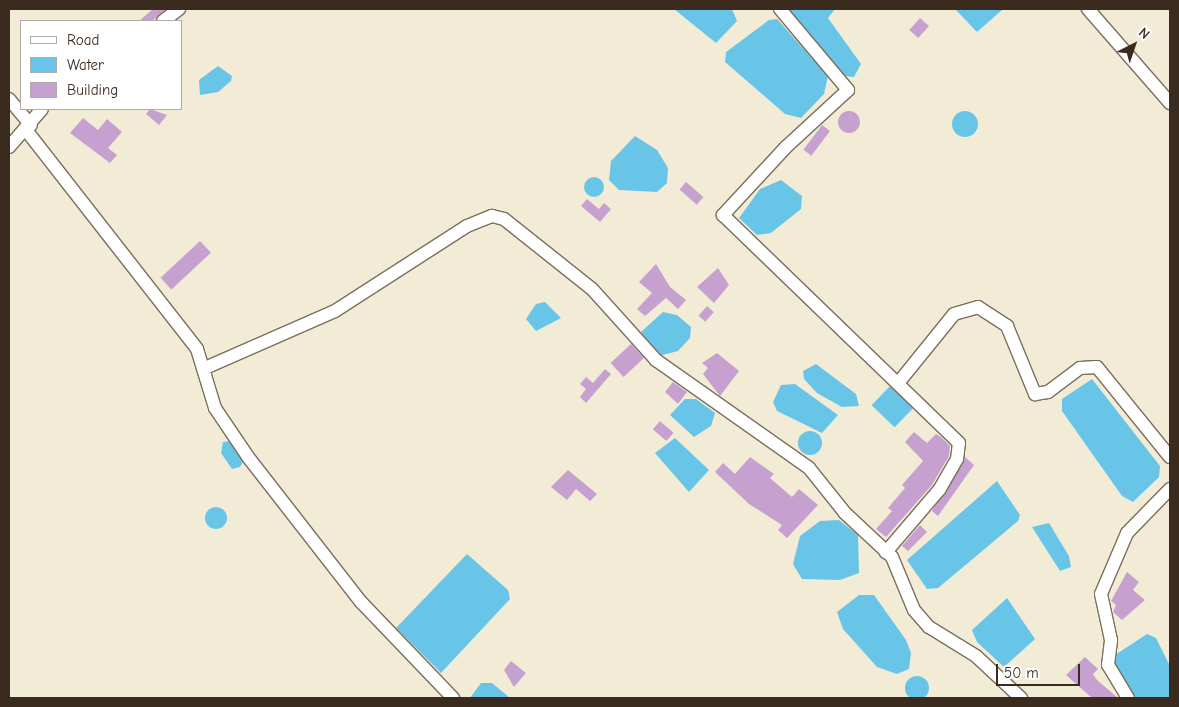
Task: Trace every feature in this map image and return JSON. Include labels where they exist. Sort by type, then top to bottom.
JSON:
[{"type":"street","points":[[164,20],[179,9]]},
{"type":"street","points":[[780,9],[848,90],[786,147],[723,215],[953,435],[960,448],[939,490],[886,552]]},
{"type":"street","points":[[1088,9],[1170,103]]},
{"type":"street","points":[[9,99],[121,257],[179,323],[205,368],[215,408],[248,457],[361,602],[453,698]]},
{"type":"street","points":[[9,147],[28,128],[41,110]]},
{"type":"street","points":[[205,368],[335,311],[467,226],[492,216],[532,238],[592,289],[656,360],[809,468],[845,513],[886,552],[901,572],[914,610],[929,627],[976,656],[1020,698]]},
{"type":"street","points":[[899,382],[954,314],[978,306],[1007,326],[1035,394],[1048,392],[1080,368],[1097,367],[1170,457]]},
{"type":"street","points":[[1128,698],[1108,665],[1110,640],[1101,594],[1120,544],[1170,489]]},
{"type":"water","points":[[674,9],[732,9],[737,21],[716,43]]},
{"type":"water","points":[[787,9],[835,9],[828,18],[861,64],[854,77],[845,76]]},
{"type":"water","points":[[955,9],[1001,9],[1002,10],[977,32]]},
{"type":"water","points":[[777,19],[828,76],[824,94],[801,118],[785,114],[725,62],[726,52],[769,20]]},
{"type":"water","points":[[218,66],[232,76],[231,81],[218,92],[200,95],[199,80]]},
{"type":"water","points":[[965,111],[974,115],[978,124],[974,133],[965,137],[956,133],[952,124],[956,115]]},
{"type":"water","points":[[635,136],[657,150],[668,168],[667,183],[657,192],[619,190],[609,180],[611,161]]},
{"type":"water","points":[[590,177],[598,177],[604,183],[604,191],[598,197],[590,197],[584,191],[584,183]]},
{"type":"water","points":[[781,180],[802,196],[801,209],[771,233],[757,235],[739,218],[760,189]]},
{"type":"water","points":[[545,302],[561,318],[536,331],[526,319],[536,304]]},
{"type":"water","points":[[663,312],[677,315],[691,327],[690,338],[678,351],[659,356],[641,332]]},
{"type":"water","points":[[816,364],[856,394],[859,406],[842,407],[817,393],[804,379],[803,371]]},
{"type":"water","points":[[1092,379],[1160,466],[1159,477],[1133,502],[1122,496],[1062,411],[1062,399]]},
{"type":"water","points":[[795,384],[838,415],[822,433],[777,411],[773,402],[781,385]]},
{"type":"water","points":[[891,385],[914,407],[895,427],[872,405]]},
{"type":"water","points":[[685,399],[696,399],[715,413],[711,426],[694,437],[670,415]]},
{"type":"water","points":[[810,431],[819,434],[822,443],[819,452],[810,455],[801,452],[798,443],[801,434]]},
{"type":"water","points":[[675,438],[709,470],[689,492],[655,453]]},
{"type":"water","points":[[230,441],[243,462],[240,467],[232,469],[221,453],[223,442]]},
{"type":"water","points":[[997,481],[1020,515],[1018,521],[938,588],[927,589],[907,560]]},
{"type":"water","points":[[216,507],[224,510],[227,518],[224,526],[216,529],[208,526],[205,518],[208,510]]},
{"type":"water","points":[[839,520],[858,535],[859,573],[840,580],[802,579],[793,564],[800,536],[820,521]]},
{"type":"water","points":[[1049,523],[1069,556],[1071,567],[1060,571],[1032,527]]},
{"type":"water","points":[[467,554],[508,590],[510,599],[441,673],[396,628]]},
{"type":"water","points":[[859,595],[874,595],[906,640],[911,653],[909,669],[897,674],[877,667],[843,629],[837,612]]},
{"type":"water","points":[[1007,598],[1035,639],[1004,667],[977,642],[972,630]]},
{"type":"water","points":[[1147,634],[1156,638],[1170,666],[1170,698],[1134,698],[1113,665],[1115,655]]},
{"type":"water","points":[[917,676],[925,680],[929,688],[925,696],[917,700],[909,696],[905,688],[909,680]]},
{"type":"water","points":[[481,683],[492,683],[510,698],[470,698]]},
{"type":"building","points":[[153,9],[166,9],[153,20],[140,20]]},
{"type":"building","points":[[920,18],[929,26],[918,38],[909,30]]},
{"type":"building","points":[[149,110],[153,110],[167,115],[159,125],[146,114]]},
{"type":"building","points":[[849,111],[857,114],[860,122],[857,130],[849,133],[841,130],[838,122],[841,114]]},
{"type":"building","points":[[83,118],[98,130],[107,119],[122,132],[108,148],[117,155],[110,163],[70,133]]},
{"type":"building","points":[[822,125],[830,131],[811,156],[803,150]]},
{"type":"building","points":[[686,182],[703,197],[697,205],[679,190]]},
{"type":"building","points":[[587,199],[599,209],[604,203],[611,209],[600,222],[581,206]]},
{"type":"building","points":[[200,241],[211,253],[171,290],[161,278]]},
{"type":"building","points":[[656,264],[670,287],[686,300],[678,309],[666,298],[645,316],[637,309],[652,293],[639,282]]},
{"type":"building","points":[[718,268],[729,285],[714,303],[697,287]]},
{"type":"building","points":[[707,306],[714,312],[705,322],[698,316]]},
{"type":"building","points":[[631,344],[644,358],[623,377],[611,363]]},
{"type":"building","points":[[717,353],[739,371],[720,396],[703,374],[708,368],[702,363]]},
{"type":"building","points":[[605,369],[611,374],[586,403],[580,397],[586,389],[580,384],[586,377],[593,383]]},
{"type":"building","points":[[673,382],[687,392],[678,404],[665,392]]},
{"type":"building","points":[[660,421],[674,433],[666,441],[653,429]]},
{"type":"building","points":[[914,432],[927,443],[936,434],[941,437],[950,446],[949,456],[932,485],[886,537],[876,529],[892,511],[888,508],[905,488],[902,485],[923,461],[905,442]]},
{"type":"building","points":[[750,457],[774,474],[770,478],[792,497],[799,489],[818,505],[787,538],[778,530],[782,525],[749,504],[715,472],[723,463],[735,474]]},
{"type":"building","points":[[965,457],[974,465],[938,516],[932,511]]},
{"type":"building","points":[[568,470],[597,494],[590,501],[576,489],[567,500],[551,487]]},
{"type":"building","points":[[920,525],[927,532],[908,551],[902,546]]},
{"type":"building","points":[[1127,572],[1139,582],[1133,590],[1145,600],[1122,620],[1113,612],[1116,605],[1111,601]]},
{"type":"building","points":[[1085,657],[1098,669],[1093,674],[1097,680],[1118,698],[1092,698],[1066,675]]},
{"type":"building","points":[[511,661],[526,673],[514,687],[504,670]]}]
